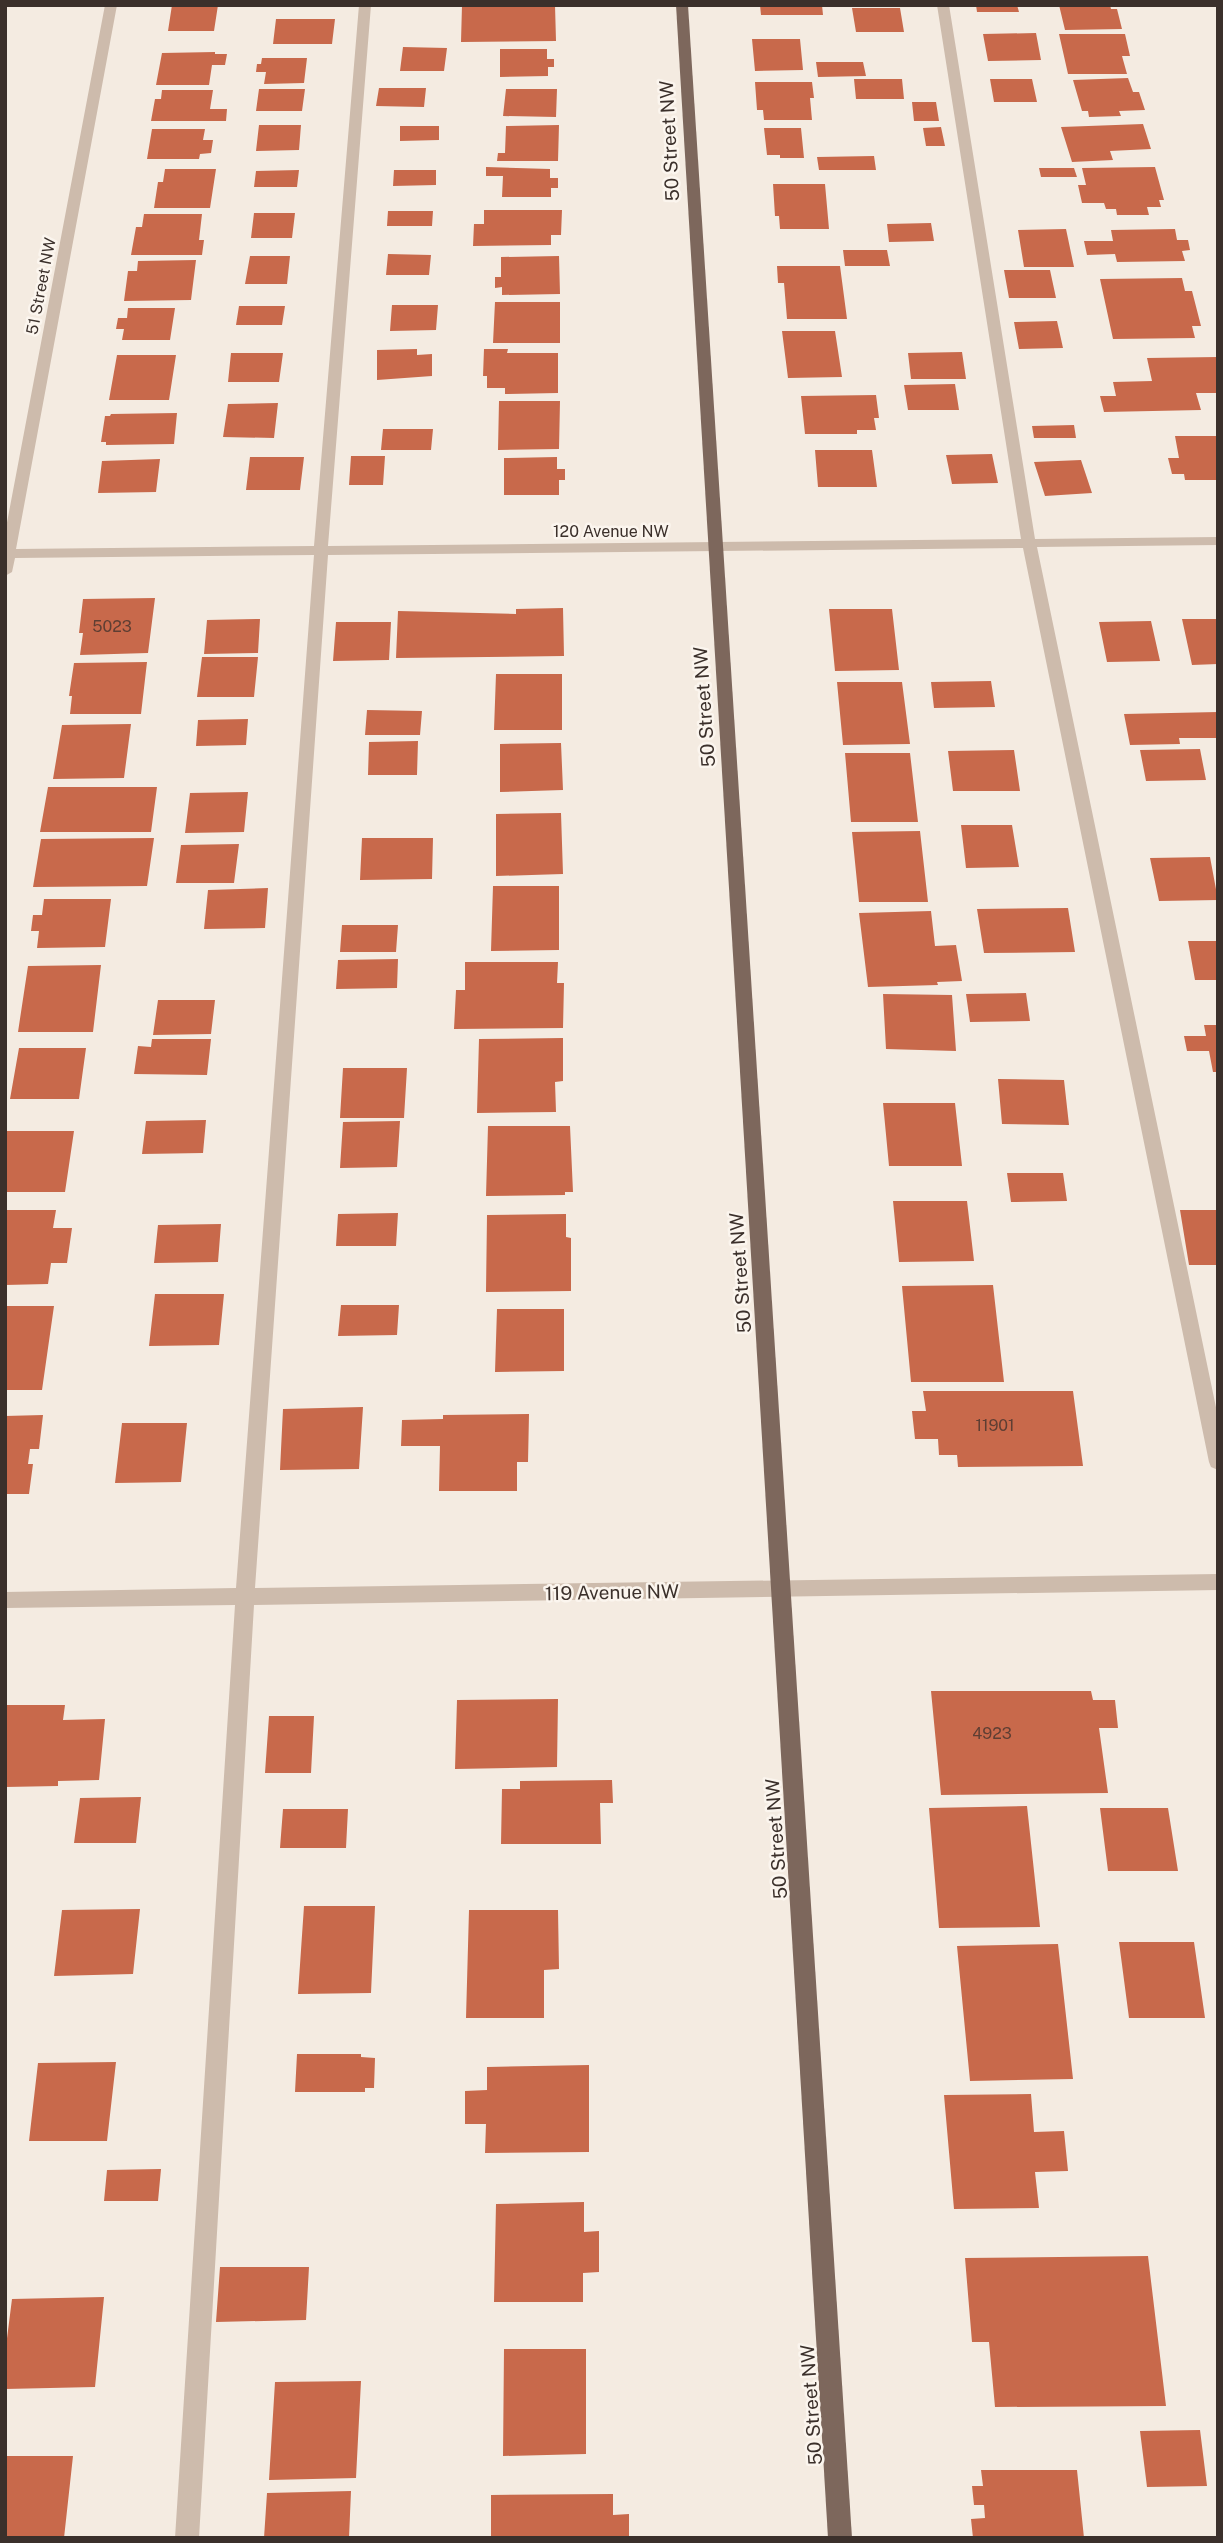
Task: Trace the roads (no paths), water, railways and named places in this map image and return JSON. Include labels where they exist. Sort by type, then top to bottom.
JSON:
[{"type":"main road","name":"50 Street NW","points":[[682,5],[840,2538]]},
{"type":"street","name":"51 Street NW","points":[[5,572],[111,5]]},
{"type":"street","points":[[187,2538],[246,1597],[321,551],[365,5]]},
{"type":"street","points":[[943,5],[1029,544],[1218,1462]]},
{"type":"street","name":"120 Avenue NW","points":[[7,554],[1218,541]]},
{"type":"street","name":"119 Avenue NW","points":[[5,1600],[1218,1582]]}]
